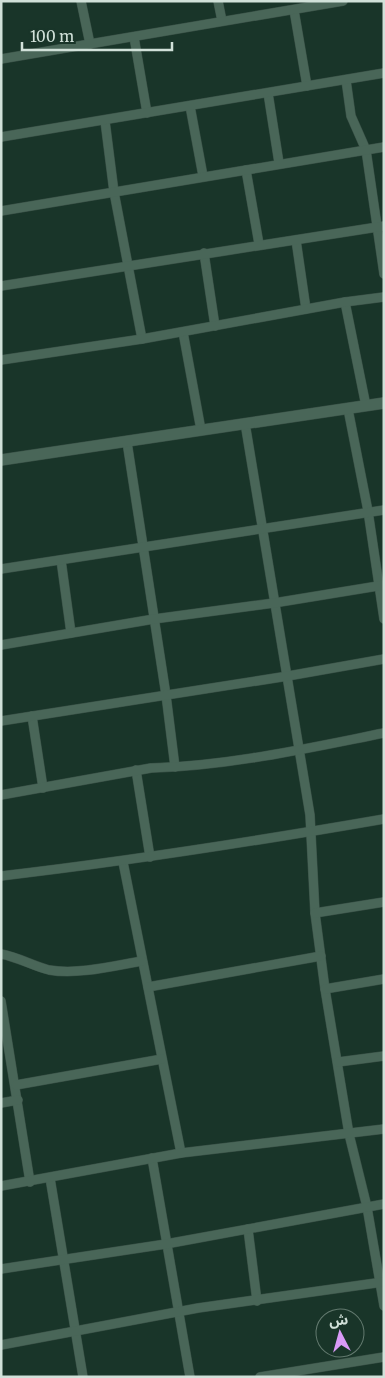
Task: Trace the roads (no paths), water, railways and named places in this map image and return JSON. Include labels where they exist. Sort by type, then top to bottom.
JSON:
[{"type":"street","points":[[82,1],[90,44]]},
{"type":"street","points":[[218,1],[222,21]]},
{"type":"street","points":[[1,59],[342,1]]},
{"type":"street","points":[[294,10],[308,86]]},
{"type":"street","points":[[134,37],[147,113]]},
{"type":"street","points":[[1,137],[384,73]]},
{"type":"street","points":[[346,80],[355,128],[366,150],[380,227],[384,274]]},
{"type":"street","points":[[268,93],[279,164]]},
{"type":"street","points":[[190,106],[202,176]]},
{"type":"street","points":[[105,120],[114,192],[142,339]]},
{"type":"street","points":[[1,210],[384,147]]},
{"type":"street","points":[[246,170],[259,244]]},
{"type":"street","points":[[1,286],[259,244],[380,227]]},
{"type":"street","points":[[296,240],[306,309]]},
{"type":"street","points":[[204,253],[215,326]]},
{"type":"street","points":[[1,360],[142,339],[345,302],[384,298]]},
{"type":"street","points":[[345,302],[366,406]]},
{"type":"street","points":[[183,332],[201,430]]},
{"type":"street","points":[[1,460],[384,404]]},
{"type":"street","points":[[348,410],[381,585],[384,620]]},
{"type":"street","points":[[245,423],[310,815],[315,913],[326,989],[349,1134],[367,1207],[382,1282],[384,1306]]},
{"type":"street","points":[[127,442],[166,695],[175,767]]},
{"type":"street","points":[[1,569],[384,510]]},
{"type":"street","points":[[62,560],[71,633]]},
{"type":"street","points":[[1,645],[154,619],[274,603],[381,585]]},
{"type":"street","points":[[1,721],[384,659]]},
{"type":"street","points":[[32,716],[43,788]]},
{"type":"street","points":[[1,795],[136,770],[175,767],[299,750],[384,733]]},
{"type":"street","points":[[136,770],[150,857]]},
{"type":"street","points":[[1,876],[123,862],[384,819]]},
{"type":"street","points":[[123,862],[181,1153]]},
{"type":"street","points":[[315,913],[384,902]]},
{"type":"street","points":[[1,954],[21,959],[48,970],[64,971],[142,961]]},
{"type":"street","points":[[148,986],[321,956]]},
{"type":"street","points":[[326,989],[384,980]]},
{"type":"street","points":[[1,1001],[4,1027],[16,1085],[30,1182]]},
{"type":"street","points":[[338,1062],[384,1056]]},
{"type":"street","points":[[16,1085],[162,1059]]},
{"type":"street","points":[[1,1103],[18,1100]]},
{"type":"street","points":[[1,1186],[181,1153],[384,1129]]},
{"type":"street","points":[[152,1158],[190,1377]]},
{"type":"street","points":[[50,1178],[83,1377]]},
{"type":"street","points":[[1,1269],[166,1244],[384,1204]]},
{"type":"street","points":[[248,1229],[257,1301]]},
{"type":"street","points":[[1,1345],[76,1333],[178,1312],[382,1282]]},
{"type":"street","points":[[260,1377],[384,1357]]}]
